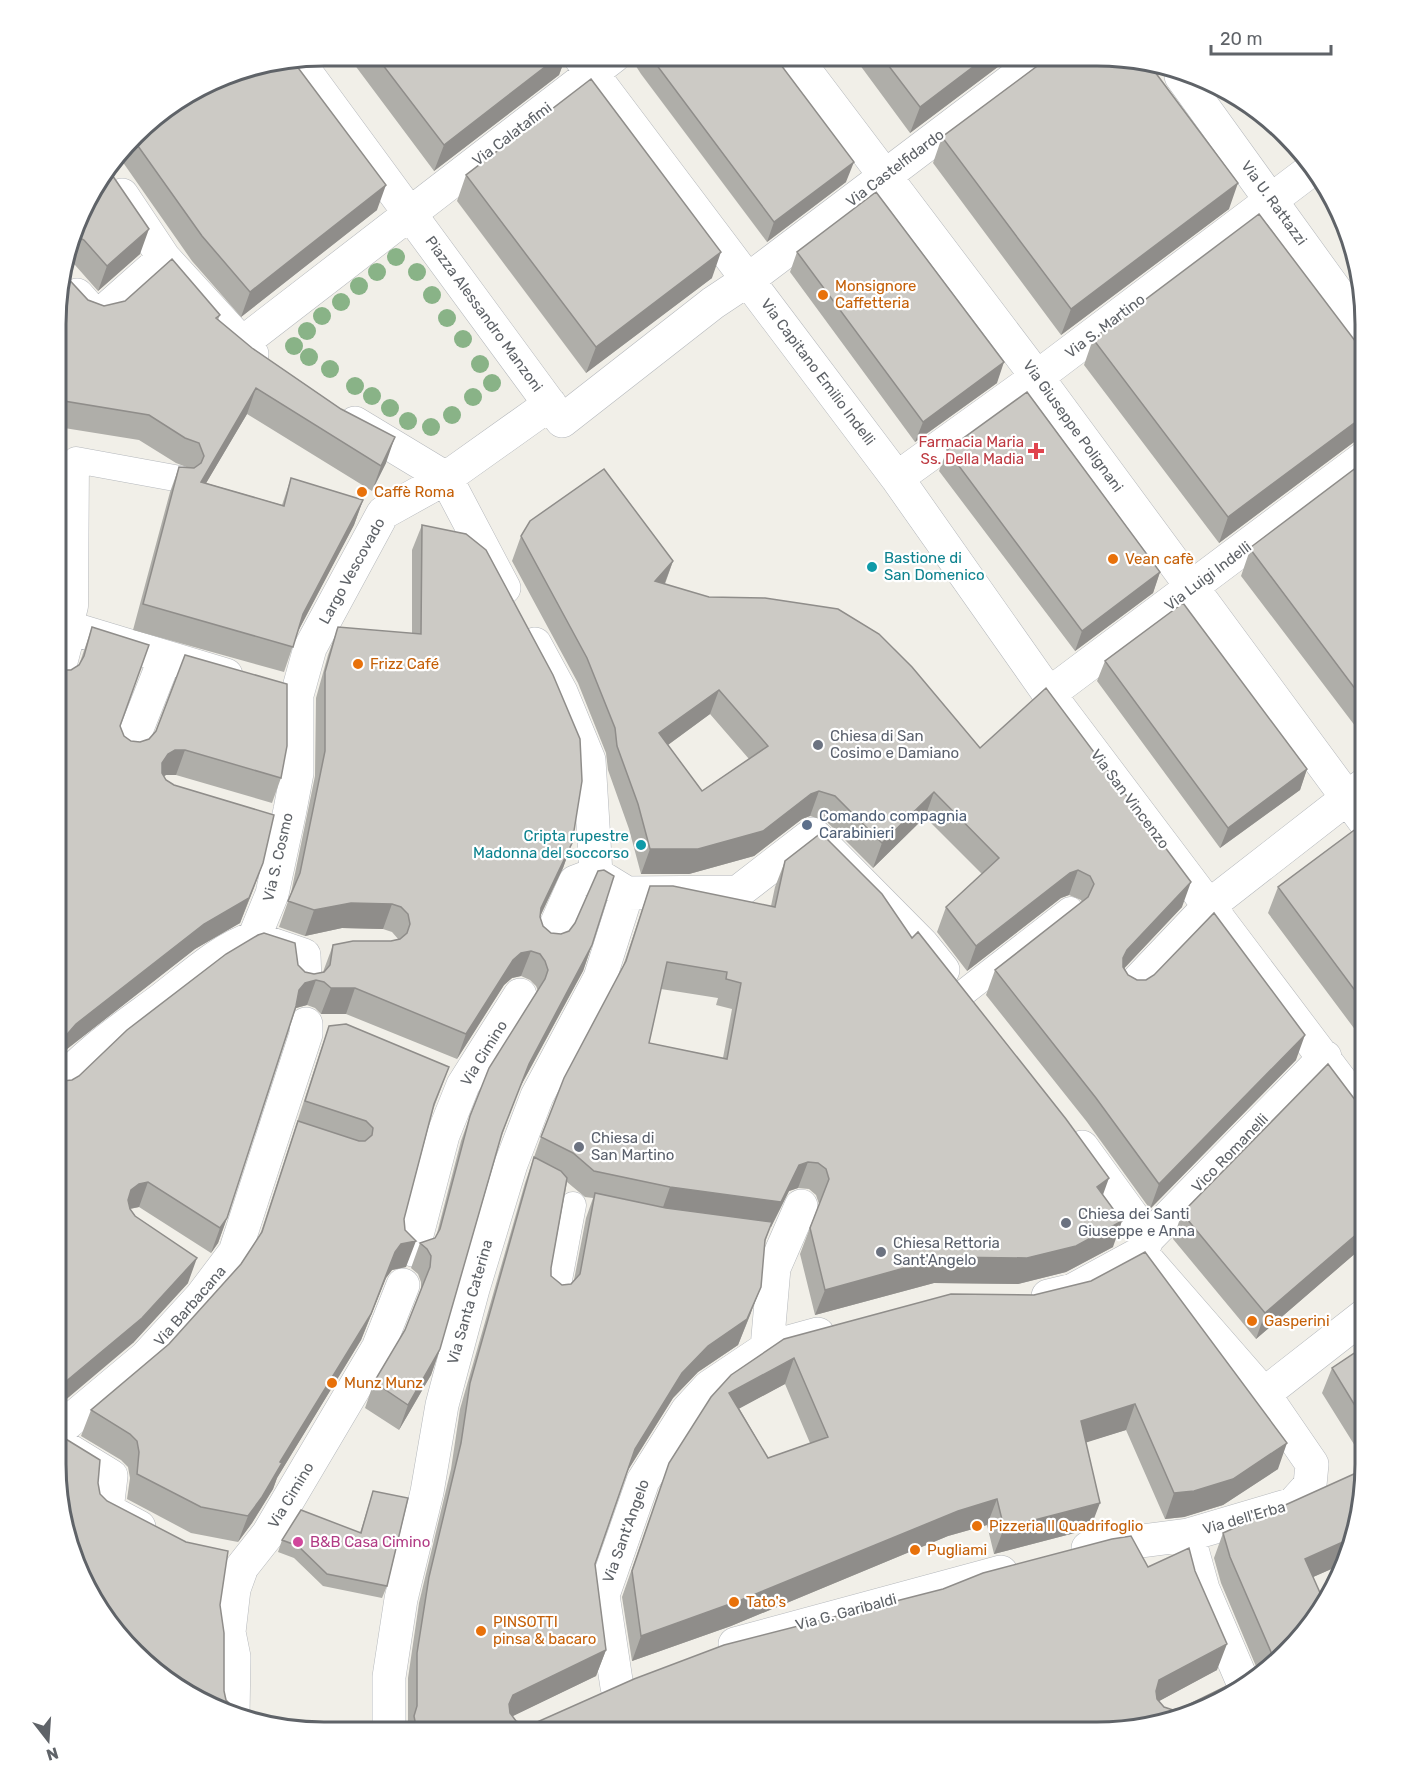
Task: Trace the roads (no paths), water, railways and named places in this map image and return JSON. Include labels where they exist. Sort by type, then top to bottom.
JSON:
[{"type":"street","name":"Via Calatafimi","points":[[410,212],[590,66]]},
{"type":"street","name":"Via Capitano Emilio Indelli","points":[[598,66],[749,279],[897,478],[1049,694]]},
{"type":"street","name":"Via Giuseppe Polignani","points":[[802,66],[1037,377],[1192,588],[1355,796]]},
{"type":"street","name":"Via Castelfidardo","points":[[556,412],[749,279],[1030,66]]},
{"type":"street","name":"Piazza Alessandro Manzoni","points":[[302,67],[556,412],[446,478]]},
{"type":"street","name":"Via U. Rattazzi","points":[[1185,82],[1355,316]]},
{"type":"street","name":"Via S. Martino","points":[[897,478],[1037,377],[1307,173]]},
{"type":"street","points":[[111,178],[164,258],[257,364],[410,212]]},
{"type":"street","points":[[69,286],[93,313],[103,312],[164,258]]},
{"type":"street","points":[[329,406],[446,478],[561,692],[589,760],[596,874]]},
{"type":"street","points":[[66,622],[75,606],[67,461],[180,479]]},
{"type":"street","name":"Via Luigi Indelli","points":[[1049,694],[1355,465]]},
{"type":"street","name":"Largo Vescovado","points":[[297,695],[310,648],[382,513],[446,478]]},
{"type":"street","points":[[66,627],[165,658],[297,695]]},
{"type":"street","points":[[129,749],[165,658]]},
{"type":"street","name":"Via San Vincenzo","points":[[1049,694],[1355,1099]]},
{"type":"street","name":"Via S. Cosmo","points":[[254,938],[272,894],[275,824],[297,773],[297,695]]},
{"type":"street","points":[[1132,987],[1210,905],[1355,804]]},
{"type":"street","points":[[596,874],[627,893],[738,892],[813,834],[922,944],[984,1022]]},
{"type":"street","points":[[549,941],[575,882],[596,874]]},
{"type":"street","name":"Via Santa Caterina","points":[[389,1722],[388,1677],[401,1599],[427,1492],[442,1405],[473,1289],[511,1164],[537,1096],[600,978],[627,893]]},
{"type":"street","points":[[962,994],[1070,910]]},
{"type":"street","points":[[66,1077],[155,1004],[237,943],[254,938],[314,962]]},
{"type":"street","name":"Via Cimino","points":[[413,1250],[443,1136],[452,1079],[520,995]]},
{"type":"street","name":"Via Barbacana","points":[[66,1426],[146,1357],[216,1279],[235,1252],[306,1029],[339,1031]]},
{"type":"street","name":"Vico Romanelli","points":[[1144,1245],[1325,1057]]},
{"type":"street","name":"Via dell'Erba","points":[[1065,1124],[1144,1245],[1264,1394],[1312,1464],[1310,1485],[1293,1504],[1188,1535],[1231,1684]]},
{"type":"street","points":[[556,1296],[573,1205]]},
{"type":"street","points":[[767,1348],[774,1268],[801,1206]]},
{"type":"street","points":[[1020,1303],[1073,1290],[1144,1245]]},
{"type":"street","points":[[189,1261],[216,1279]]},
{"type":"street","name":"Via Cimino","points":[[233,1705],[234,1657],[229,1632],[234,1589],[230,1559],[268,1534],[378,1348],[403,1285]]},
{"type":"street","points":[[1264,1394],[1355,1323]]},
{"type":"street","name":"Via Sant'Angelo","points":[[617,1687],[603,1595],[643,1480],[687,1411],[709,1388],[767,1348],[843,1327]]},
{"type":"street","points":[[66,1441],[111,1476],[107,1510],[165,1540]]},
{"type":"street","points":[[1064,1555],[1099,1546],[1188,1535]]},
{"type":"street","name":"Via G. Garibaldi","points":[[704,1655],[800,1624],[1030,1564]]},
{"type":"street","points":[[585,1701],[650,1675]]},
{"type":"place","name":"Monsignore Caffetteria","points":[[823,295]]},
{"type":"place","name":"Farmacia Maria Ss. Della Madia","points":[[1036,451]]},
{"type":"place","name":"Caffè Roma","points":[[362,492]]},
{"type":"place","name":"Vean cafè","points":[[1113,559]]},
{"type":"place","name":"Bastione di San Domenico","points":[[872,567]]},
{"type":"place","name":"Frizz Café","points":[[358,664]]},
{"type":"place","name":"Chiesa di San Cosimo e Damiano","points":[[818,745]]},
{"type":"place","name":"Comando compagnia Carabinieri","points":[[807,825]]},
{"type":"place","name":"Cripta rupestre Madonna del soccorso","points":[[641,845]]},
{"type":"place","name":"Chiesa di San Martino","points":[[579,1147]]},
{"type":"place","name":"Chiesa dei Santi Giuseppe e Anna","points":[[1066,1223]]},
{"type":"place","name":"Chiesa Rettoria Sant'Angelo","points":[[881,1252]]},
{"type":"place","name":"Gasperini","points":[[1252,1321]]},
{"type":"place","name":"Munz Munz","points":[[332,1383]]},
{"type":"place","name":"Pizzeria Il Quadrifoglio","points":[[977,1526]]},
{"type":"place","name":"B&B Casa Cimino","points":[[298,1542]]},
{"type":"place","name":"Pugliami","points":[[915,1550]]},
{"type":"place","name":"Tato's","points":[[734,1602]]},
{"type":"place","name":"PINSOTTI pinsa & bacaro","points":[[481,1631]]}]
